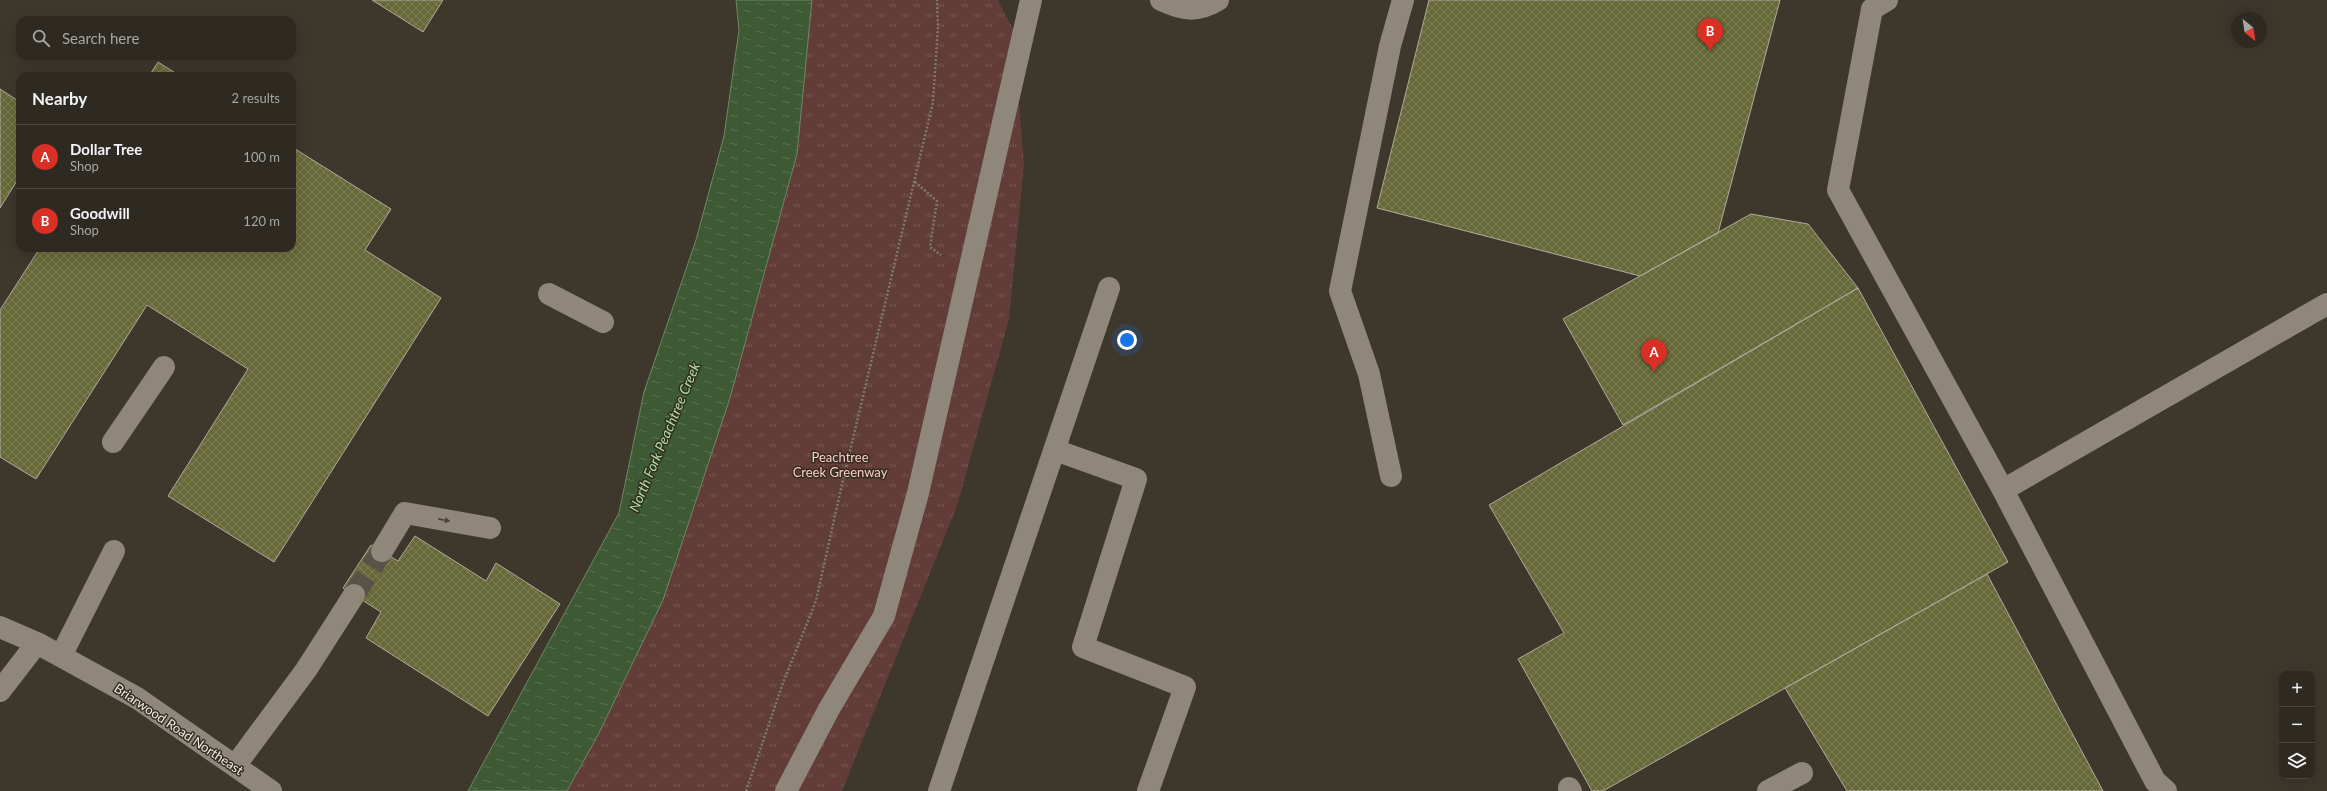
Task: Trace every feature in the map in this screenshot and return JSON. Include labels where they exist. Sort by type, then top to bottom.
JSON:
[{"type":"street","points":[[786,791],[829,709],[884,616],[918,493],[1031,0]]},
{"type":"street","points":[[1161,0],[1183,10],[1207,6],[1218,0]]},
{"type":"street","points":[[1391,476],[1369,374],[1340,291],[1390,46],[1403,0]]},
{"type":"street","points":[[1887,0],[1872,8],[1838,190],[2004,490],[2155,781],[2166,791]]},
{"type":"street","points":[[939,791],[1109,288]]},
{"type":"street","points":[[549,294],[603,322]]},
{"type":"street","points":[[2004,490],[2327,304]]},
{"type":"street","points":[[113,442],[164,367]]},
{"type":"street","points":[[1055,450],[1136,479],[1083,647],[1185,687],[1148,791]]},
{"type":"street","points":[[382,552],[405,513],[490,528]]},
{"type":"street","points":[[61,656],[114,551]]},
{"type":"street","points":[[235,766],[306,670],[354,595]]},
{"type":"street","name":"Briarwood Road Northeast","points":[[0,627],[37,643],[137,698],[271,791]]},
{"type":"street","points":[[0,691],[37,643]]},
{"type":"street","points":[[1768,791],[1802,773]]},
{"type":"path","points":[[746,791],[783,683],[816,601],[933,102],[938,27],[937,0]]},
{"type":"path","points":[[914,182],[937,201],[930,247]]},
{"type":"green space","name":"Peachtree Creek Greenway","points":[[812,0],[998,0],[1013,29],[1024,164],[1009,319],[957,506],[842,791],[567,791],[598,735],[663,600],[730,398],[797,154]]},
{"type":"water","name":"North Fork Peachtree Creek","points":[[736,0],[812,0],[797,154],[730,398],[663,600],[598,735],[567,791],[468,791],[619,513],[644,392],[696,240],[724,136],[739,30]]},
{"type":"building","points":[[372,0],[443,0],[423,32]]},
{"type":"building","points":[[1429,0],[1780,0],[1718,233],[1640,276],[1377,208]]},
{"type":"building","points":[[158,62],[174,72],[152,72]]},
{"type":"building","points":[[0,89],[16,99],[16,182],[0,208]]},
{"type":"building","points":[[296,150],[391,209],[365,250],[441,298],[274,562],[168,496],[248,369],[147,305],[36,479],[0,457],[0,310],[37,252],[296,252]]},
{"type":"building","points":[[1751,214],[1808,224],[1858,288],[1623,425],[1563,319]]},
{"type":"building","points":[[1858,288],[2008,562],[1603,791],[1592,791],[1518,659],[1564,633],[1489,505]]},
{"type":"building","points":[[415,536],[486,581],[496,563],[560,604],[488,716],[366,638],[381,612],[343,588],[371,545],[398,561]]},
{"type":"building","points":[[1987,574],[2103,791],[1847,791],[1785,688]]},
{"type":"tunnel","points":[[354,595],[382,551]]},
{"type":"place","name":"Goodwill","points":[[1710,51]]},
{"type":"place","name":"Dollar Tree","points":[[1654,372]]}]
